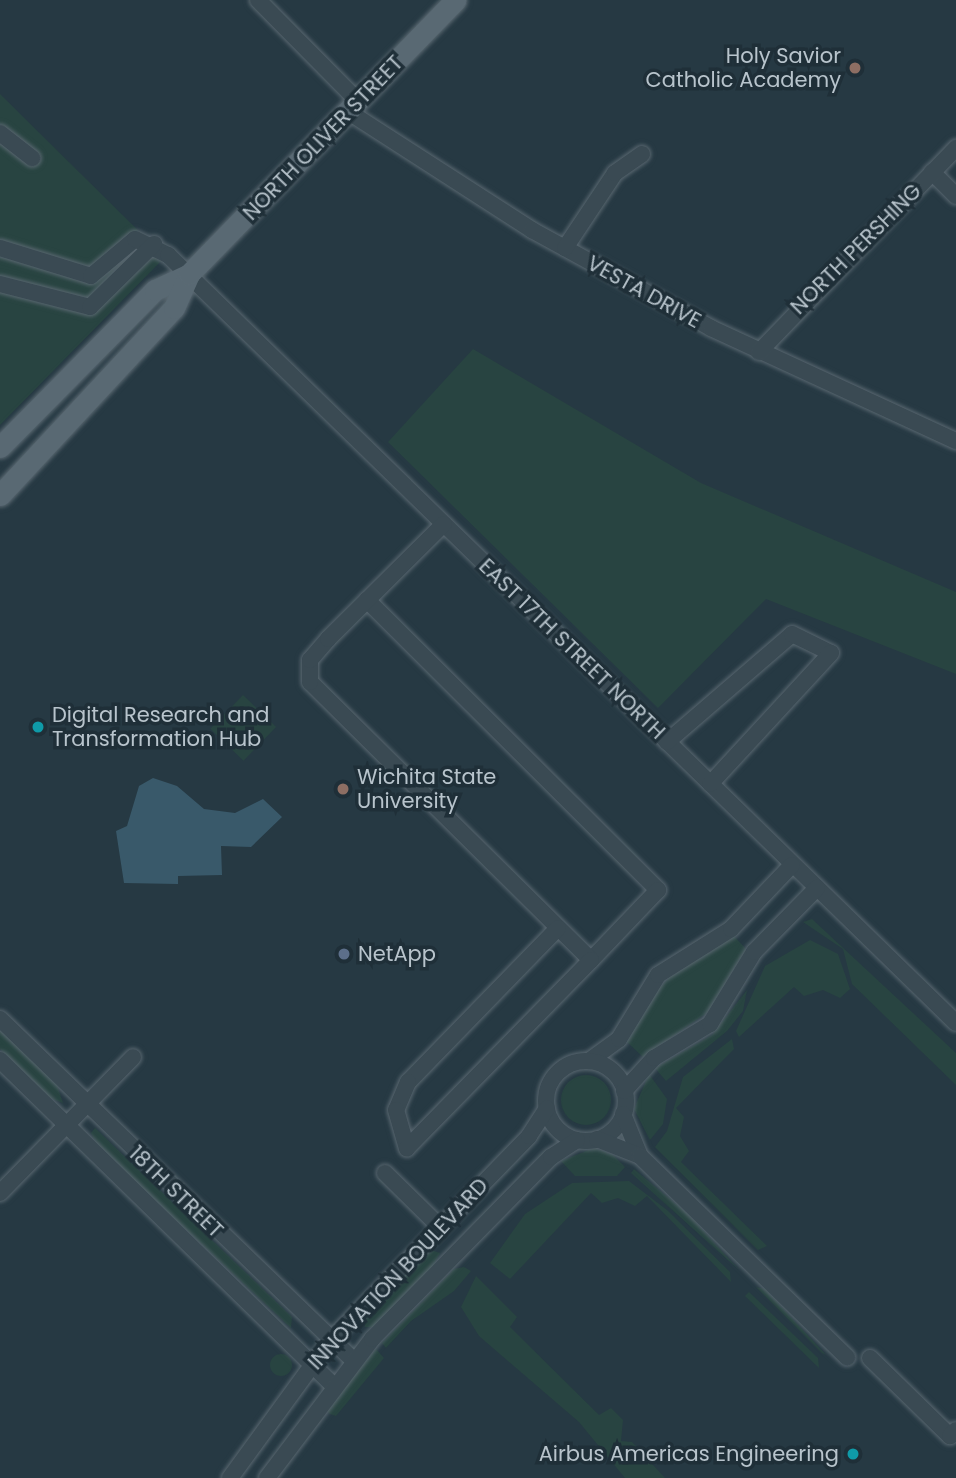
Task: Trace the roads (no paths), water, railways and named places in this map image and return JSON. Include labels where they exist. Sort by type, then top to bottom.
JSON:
[{"type":"main road","name":"NORTH OLIVER STREET","points":[[0,495],[174,308],[190,274],[455,0]]},
{"type":"main road","name":"NORTH OLIVER STREET","points":[[0,447],[155,290],[190,274]]},
{"type":"street","name":"VESTA DRIVE","points":[[258,0],[354,107],[565,248],[759,352],[956,441]]},
{"type":"street","points":[[0,133],[32,159]]},
{"type":"street","name":"NORTH PERSHING","points":[[759,352],[956,148]]},
{"type":"street","points":[[565,248],[615,173],[642,154]]},
{"type":"street","points":[[932,172],[956,196]]},
{"type":"street","points":[[0,284],[74,307],[94,305],[154,244],[135,239],[91,276]]},
{"type":"street","name":"EAST 17TH STREET NORTH","points":[[154,244],[190,274],[956,1023]]},
{"type":"street","points":[[0,248],[91,276]]},
{"type":"street","points":[[91,276],[94,305]]},
{"type":"street","points":[[444,524],[310,660],[310,682],[591,960]]},
{"type":"street","points":[[367,600],[658,890],[407,1147],[396,1110],[408,1082],[558,928]]},
{"type":"street","points":[[667,742],[792,634],[831,653],[710,784]]},
{"type":"street","name":"INNOVATION BOULEVARD","points":[[230,1478],[329,1342],[528,1136],[547,1108],[556,1074],[589,1061],[620,1039],[658,975],[730,929],[792,865]]},
{"type":"street","points":[[624,1091],[654,1058],[710,1024],[754,952],[817,888]]},
{"type":"street","name":"18TH STREET","points":[[0,1018],[329,1342],[354,1361]]},
{"type":"street","points":[[0,1193],[85,1103],[133,1057]]},
{"type":"street","name":"18TH STREET","points":[[0,1060],[309,1367],[334,1385]]},
{"type":"street","points":[[589,1061],[608,1068],[624,1091],[623,1114],[640,1156]]},
{"type":"street","points":[[547,1108],[557,1128],[576,1140],[597,1139],[640,1156],[847,1357]]},
{"type":"street","points":[[597,1139],[623,1114]]},
{"type":"street","name":"INNOVATION BOULEVARD","points":[[267,1478],[354,1361],[550,1158],[576,1140]]},
{"type":"street","points":[[384,1173],[440,1227]]},
{"type":"street","points":[[870,1358],[950,1436],[956,1430]]},
{"type":"water","points":[[153,778],[177,786],[204,809],[235,813],[263,799],[282,817],[251,847],[221,846],[222,875],[178,876],[178,884],[124,883],[116,831],[127,826],[139,786]]},
{"type":"place","name":"Holy Savior Catholic Academy","points":[[855,68]]},
{"type":"place","name":"Digital Research and Transformation Hub","points":[[38,727]]},
{"type":"place","name":"Wichita State University","points":[[343,789]]},
{"type":"place","name":"NetApp","points":[[344,954]]},
{"type":"place","name":"Airbus Americas Engineering","points":[[853,1454]]}]
